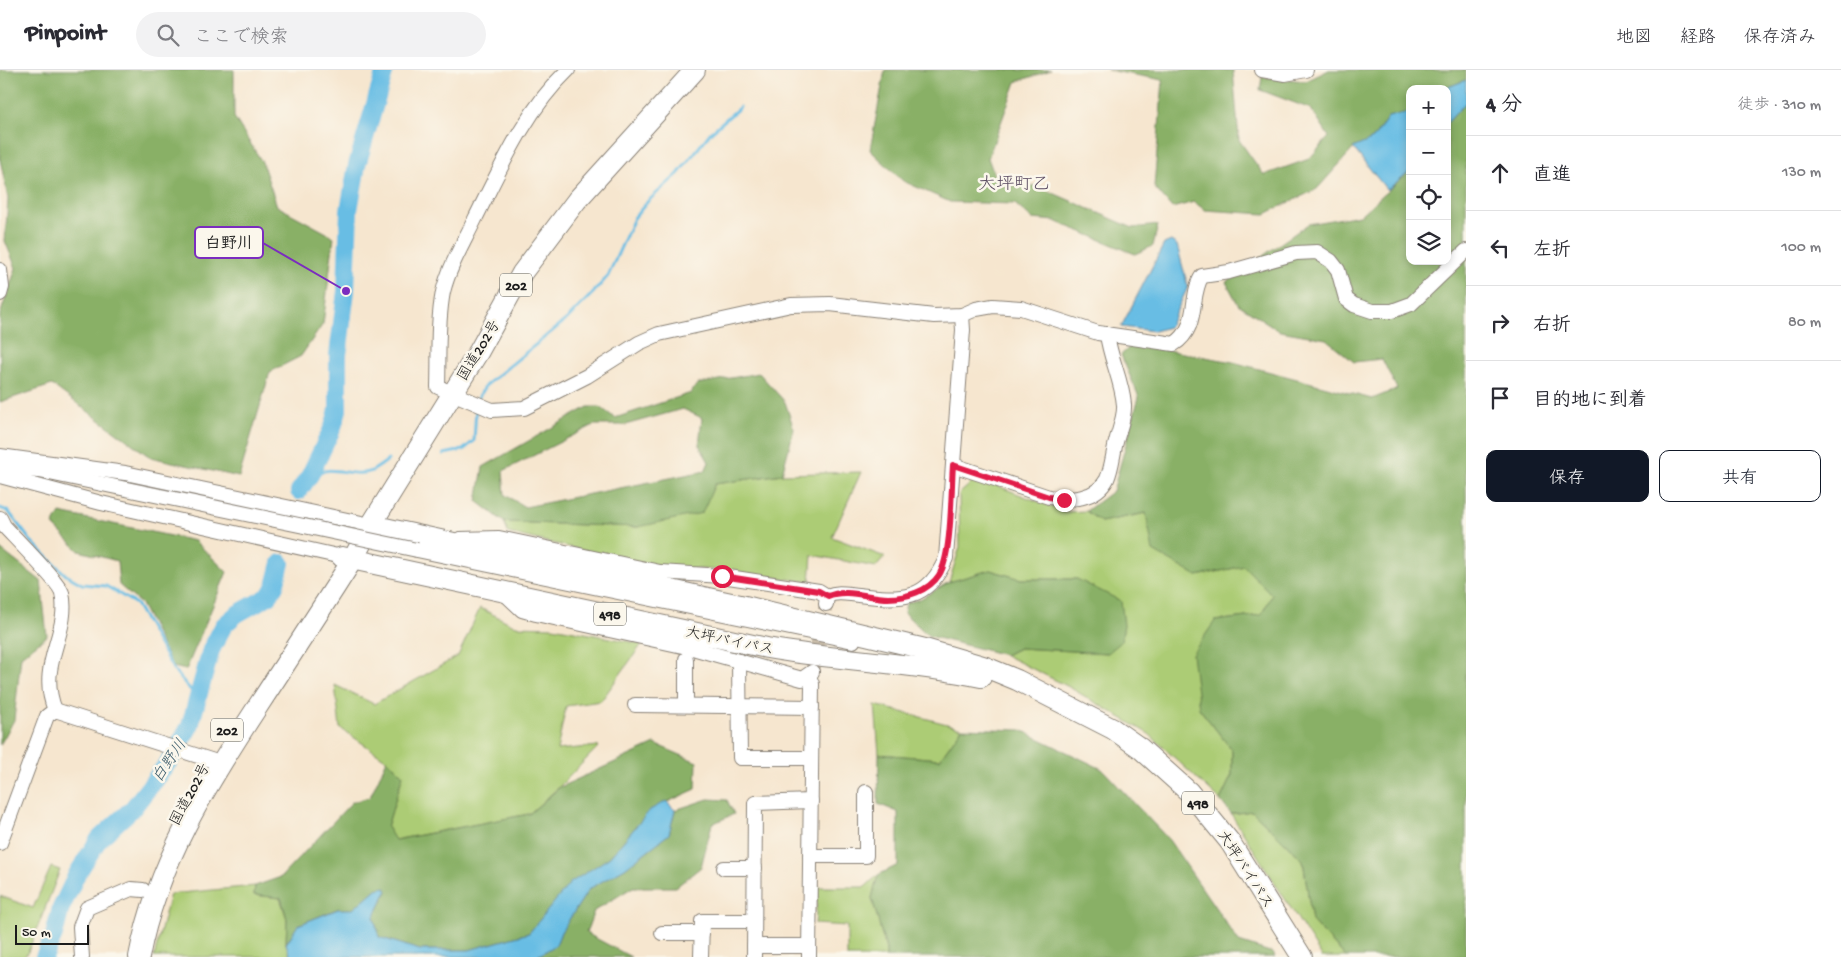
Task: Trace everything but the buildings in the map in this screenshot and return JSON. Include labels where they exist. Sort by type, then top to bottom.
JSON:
[{"type":"highway","name":"国道202号","points":[[127,957],[143,890],[164,842],[206,759],[371,525],[479,351],[522,273],[572,207],[695,70]]},
{"type":"highway","name":"大坪バイパス","points":[[371,525],[745,606],[925,649],[983,666],[1048,694],[1112,729],[1140,748],[1165,769],[1212,818],[1247,868],[1302,957]]},
{"type":"highway","name":"大坪バイパス","points":[[348,558],[800,654],[930,667],[988,678],[1048,698],[1112,729]]},
{"type":"highway","name":"国道202号","points":[[139,957],[154,897],[188,818],[206,759]]},
{"type":"street","points":[[568,70],[543,99],[510,150],[459,251],[444,290],[439,315],[438,388],[492,410],[505,411],[524,408],[587,376],[639,343],[660,334],[790,305],[830,304],[934,316],[962,315],[976,309],[993,306],[1022,308],[1098,334],[1174,344],[1182,339],[1195,311],[1198,282],[1202,276],[1229,272],[1296,253],[1317,252],[1331,261],[1342,279],[1346,299],[1354,305],[1372,311],[1392,311],[1411,304],[1466,251]]},
{"type":"street","points":[[1262,70],[1285,74],[1306,70]]},
{"type":"street","points":[[0,270],[2,287],[0,294]]},
{"type":"street","points":[[437,539],[499,538],[660,572],[722,576],[819,591],[827,600],[836,592],[888,598],[904,597],[923,589],[939,576],[946,558],[963,330],[962,315]]},
{"type":"street","points":[[953,465],[1057,498],[1079,499],[1098,489],[1107,479],[1124,407],[1122,389],[1109,352],[1107,334]]},
{"type":"street","points":[[0,456],[125,473],[371,525]]},
{"type":"street","points":[[0,462],[951,662],[1048,694]]},
{"type":"street","points":[[0,468],[47,472]]},
{"type":"street","points":[[0,476],[101,503],[348,558]]},
{"type":"street","points":[[1,523],[62,591],[63,613],[48,678],[51,699],[55,710]]},
{"type":"street","points":[[502,591],[522,610],[536,614],[696,649],[802,679],[811,674],[812,706],[811,758],[811,801],[809,952],[754,951],[755,803],[811,801]]},
{"type":"street","points":[[686,659],[686,705]]},
{"type":"street","points":[[739,661],[740,758],[811,758]]},
{"type":"street","points":[[635,704],[812,706]]},
{"type":"street","points":[[55,710],[206,759]]},
{"type":"street","points":[[0,843],[47,716],[55,710]]},
{"type":"street","points":[[810,856],[866,856],[866,792]]},
{"type":"street","points":[[724,868],[755,868]]},
{"type":"street","points":[[82,957],[80,927],[86,908],[131,889],[143,890]]},
{"type":"street","points":[[701,957],[702,921],[754,921]]},
{"type":"street","points":[[662,933],[702,933]]},
{"type":"green space","points":[[0,70],[234,70],[234,117],[262,162],[277,206],[334,237],[323,324],[301,356],[270,372],[239,477],[150,457],[52,385],[0,402],[0,315],[16,268],[5,241],[8,199],[0,159]]},
{"type":"green space","points":[[885,70],[1051,70],[1016,82],[988,158],[998,185],[1037,186],[1133,228],[1158,225],[1153,246],[1135,254],[1055,221],[1032,219],[1015,204],[950,202],[903,181],[870,150]]},
{"type":"green space","points":[[1107,70],[1233,70],[1239,140],[1264,175],[1309,159],[1329,137],[1311,109],[1260,90],[1262,77],[1306,81],[1329,70],[1466,70],[1466,80],[1451,86],[1406,85],[1406,113],[1388,117],[1373,139],[1353,149],[1317,189],[1265,214],[1205,210],[1194,202],[1172,208],[1154,187],[1163,80]]},
{"type":"green space","points":[[1466,102],[1466,957],[1346,957],[1312,921],[1303,860],[1252,811],[1231,814],[1220,800],[1232,775],[1232,750],[1199,708],[1192,654],[1215,621],[1261,615],[1272,595],[1244,566],[1197,576],[1153,551],[1146,513],[1101,522],[1086,511],[1113,491],[1139,397],[1121,355],[1133,344],[1233,362],[1372,399],[1397,389],[1382,359],[1354,362],[1326,339],[1280,331],[1238,304],[1226,282],[1308,224],[1360,215],[1406,175],[1406,265],[1451,265],[1451,119]]},
{"type":"green space","points":[[759,373],[785,402],[794,429],[782,474],[715,484],[702,513],[638,527],[504,522],[477,501],[483,467],[588,407],[600,407],[615,418],[691,393],[697,384]],"holes":[[[683,409],[702,418],[699,445],[709,462],[705,471],[525,507],[505,495],[503,471],[594,425],[625,425]]]},
{"type":"green space","points":[[861,472],[832,537],[885,557],[876,567],[812,555],[810,582],[720,570],[656,567],[508,533],[504,522],[638,527],[715,484],[782,474]]},
{"type":"green space","points":[[977,478],[1065,512],[1086,511],[1101,522],[1147,513],[1197,576],[1244,566],[1273,595],[1262,615],[1215,621],[1199,708],[1232,750],[1232,775],[1220,800],[1149,734],[1069,687],[1005,655],[1019,648],[1108,653],[1077,579],[1021,579],[990,570],[949,582],[960,547],[959,494]]},
{"type":"green space","points":[[60,513],[195,541],[227,572],[186,670],[173,667],[141,604],[119,585],[117,561],[79,551],[53,525]]},
{"type":"green space","points":[[0,549],[41,581],[47,636],[21,656],[14,720],[0,745]]},
{"type":"green space","points":[[990,570],[1021,579],[1077,579],[1121,601],[1124,625],[1121,642],[1108,653],[1019,648],[1005,655],[929,636],[904,613],[906,603],[920,599],[949,582]]},
{"type":"green space","points":[[480,608],[516,626],[553,627],[642,644],[601,701],[566,706],[557,750],[599,746],[560,786],[529,814],[394,840],[387,827],[403,775],[387,760],[340,728],[335,685],[374,704],[458,656]]},
{"type":"green space","points":[[875,705],[962,728],[940,759],[879,754]]},
{"type":"green space","points":[[962,728],[1021,730],[1102,769],[1169,840],[1239,942],[1273,953],[1275,957],[886,957],[886,949],[872,898],[878,875],[898,865],[898,812],[878,804],[879,754],[940,759]]},
{"type":"green space","points":[[655,744],[697,762],[696,789],[650,810],[610,857],[570,884],[529,933],[469,950],[420,950],[379,937],[374,917],[387,891],[376,889],[353,909],[337,909],[298,925],[286,944],[287,919],[281,898],[254,895],[255,886],[281,877],[352,802],[370,797],[387,760],[403,775],[387,827],[395,840],[529,814],[560,787]]},
{"type":"green space","points":[[708,799],[727,800],[734,814],[712,824],[701,867],[676,887],[633,887],[594,911],[586,933],[631,957],[536,957],[556,945],[561,932],[589,889],[625,868],[669,834],[675,810]]},
{"type":"green space","points":[[1252,811],[1303,860],[1312,921],[1346,957],[1322,957],[1231,814]]},
{"type":"green space","points":[[51,867],[60,870],[28,952],[24,957],[0,957],[0,896],[33,908]]},
{"type":"green space","points":[[878,875],[872,898],[886,950],[886,957],[847,957],[847,926],[815,924],[818,887],[865,887]]},
{"type":"green space","points":[[255,886],[254,895],[280,898],[287,919],[286,944],[291,957],[154,957],[170,894]]},
{"type":"water","points":[[1466,80],[1466,102],[1451,119],[1451,86]]},
{"type":"water","points":[[1406,113],[1406,174],[1387,190],[1353,148],[1373,139],[1388,117]]},
{"type":"water","points":[[1171,241],[1177,245],[1188,287],[1169,327],[1154,331],[1121,327],[1164,244]]},
{"type":"water","points":[[666,801],[675,810],[669,834],[625,868],[589,889],[561,932],[556,945],[536,957],[291,957],[286,944],[298,925],[338,909],[353,909],[376,889],[385,887],[387,891],[374,917],[379,937],[420,950],[469,950],[529,933],[570,883],[610,857],[650,810]]},
{"type":"waterway","name":"白野川","points":[[299,491],[310,475],[333,427],[338,410],[338,355],[346,291],[349,210],[357,165],[385,70]]},
{"type":"waterway","points":[[477,400],[485,386],[567,319],[593,293],[608,276],[634,218],[648,201],[678,174],[711,132],[740,107]]},
{"type":"waterway","points":[[444,454],[463,450],[474,441],[476,408]]},
{"type":"waterway","points":[[310,475],[327,470],[364,473],[372,471],[388,460]]},
{"type":"waterway","points":[[0,508],[8,511],[30,540],[66,575],[82,584],[106,586],[136,604],[173,669],[199,700]]},
{"type":"waterway","name":"白野川","points":[[44,957],[54,935],[61,908],[77,874],[99,839],[133,808],[170,760],[190,726],[211,650],[224,625],[237,614],[269,596],[275,586],[281,563]]},
{"type":"tunnel","points":[[812,672],[826,604]]},
{"type":"place","name":"白野川","points":[[346,291]]},
{"type":"district","name":"大坪町乙","points":[[1014,183]]},
{"type":"route","points":[[722,576],[819,591],[828,596],[836,592],[888,598],[904,597],[923,589],[939,576],[946,558],[953,465],[1049,497],[1064,500]]}]
